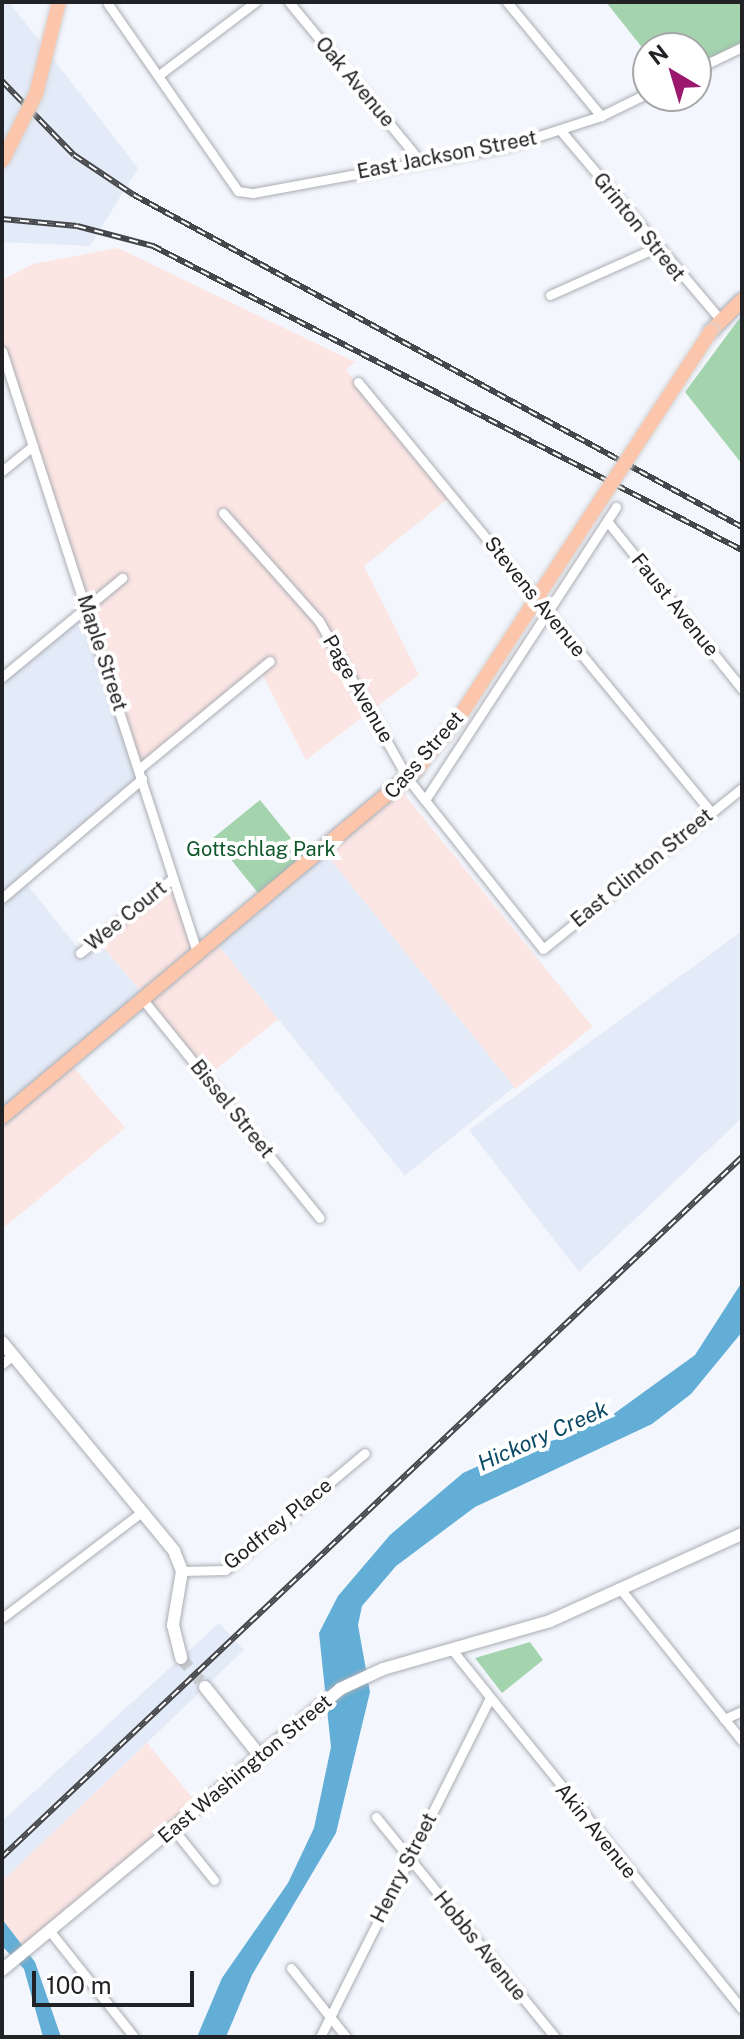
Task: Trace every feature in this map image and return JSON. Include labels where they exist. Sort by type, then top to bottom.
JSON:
[{"type":"main road","points":[[2,161],[41,81],[59,2]]},
{"type":"main road","name":"Cass Street","points":[[2,1117],[412,774],[458,719],[716,326],[742,300]]},
{"type":"street","points":[[108,4],[159,75],[255,2]]},
{"type":"street","name":"Oak Avenue","points":[[289,2],[421,162]]},
{"type":"street","points":[[507,2],[601,116]]},
{"type":"street","points":[[712,61],[742,47]]},
{"type":"street","name":"East Jackson Street","points":[[159,75],[191,129],[238,191],[253,193],[421,162],[561,131],[632,101]]},
{"type":"street","name":"Grinton Street","points":[[561,131],[716,326]]},
{"type":"street","points":[[550,295],[655,248]]},
{"type":"street","name":"Maple Street","points":[[2,351],[140,768],[198,955]]},
{"type":"street","name":"Stevens Avenue","points":[[358,382],[711,812]]},
{"type":"street","points":[[2,471],[33,446]]},
{"type":"street","points":[[425,800],[616,507]]},
{"type":"street","name":"Page Avenue","points":[[223,513],[319,621],[425,800],[543,949]]},
{"type":"street","name":"Faust Avenue","points":[[607,521],[742,689]]},
{"type":"street","points":[[2,677],[122,578]]},
{"type":"street","points":[[140,768],[270,661]]},
{"type":"street","points":[[2,898],[142,779]]},
{"type":"street","name":"East Clinton Street","points":[[543,949],[742,788]]},
{"type":"street","name":"Wee Court","points":[[80,953],[173,878]]},
{"type":"street","name":"Bissel Street","points":[[144,1001],[320,1218]]},
{"type":"street","points":[[2,1342],[143,1511],[182,1571],[173,1625],[181,1658]]},
{"type":"street","points":[[2,1364],[13,1355]]},
{"type":"street","name":"Godfrey Place","points":[[182,1571],[225,1570],[365,1453]]},
{"type":"street","points":[[2,1618],[143,1511]]},
{"type":"street","name":"East Washington Street","points":[[3,1969],[174,1830],[318,1703],[383,1669],[550,1621],[742,1534]]},
{"type":"street","points":[[622,1591],[742,1741]]},
{"type":"street","name":"Akin Avenue","points":[[453,1651],[489,1700],[742,2009]]},
{"type":"street","points":[[205,1687],[259,1755]]},
{"type":"street","name":"Henry Street","points":[[320,2037],[489,1700]]},
{"type":"street","points":[[724,1719],[742,1711]]},
{"type":"street","name":"Hobbs Avenue","points":[[376,1817],[555,2037]]},
{"type":"street","points":[[174,1830],[214,1880]]},
{"type":"street","points":[[49,1930],[134,2037]]},
{"type":"street","points":[[291,1968],[346,2037]]},
{"type":"shaded area","points":[[2,2],[9,2],[138,168],[90,246],[2,242]]},
{"type":"shaded area","points":[[118,248],[355,362],[346,370],[449,498],[364,566],[419,675],[306,760],[261,672],[142,768],[2,342],[2,280],[33,264]]},
{"type":"shaded area","points":[[87,609],[141,778],[2,896],[2,679]]},
{"type":"shaded area","points":[[400,789],[593,1027],[516,1089],[323,851]]},
{"type":"shaded area","points":[[325,853],[514,1087],[405,1176],[215,942]]},
{"type":"shaded area","points":[[172,880],[197,954],[146,998],[98,941]]},
{"type":"shaded area","points":[[24,881],[82,953],[98,941],[146,998],[2,1115],[2,900]]},
{"type":"shaded area","points":[[742,931],[742,1118],[579,1272],[469,1130]]},
{"type":"shaded area","points":[[216,942],[278,1019],[207,1077],[145,1000]]},
{"type":"shaded area","points":[[70,1063],[125,1128],[2,1229],[2,1119]]},
{"type":"shaded area","points":[[219,1623],[244,1650],[2,1881],[2,1821]]},
{"type":"shaded area","points":[[147,1743],[200,1807],[25,1949],[2,1919],[2,1881]]},
{"type":"green space","points":[[606,2],[742,2],[742,45],[712,60],[712,32],[632,32],[632,35]]},
{"type":"green space","points":[[742,315],[742,464],[685,392]]},
{"type":"green space","name":"Gottschlag Park","points":[[260,800],[309,861],[262,898],[213,838]]},
{"type":"green space","points":[[530,1642],[543,1660],[502,1693],[475,1658]]},
{"type":"water","points":[[742,1282],[742,1332],[691,1394],[652,1424],[475,1507],[396,1566],[362,1606],[358,1625],[370,1692],[336,1833],[252,1975],[226,2037],[197,2037],[222,1978],[288,1883],[314,1828],[331,1747],[319,1633],[338,1596],[390,1535],[463,1473],[509,1452],[562,1438],[608,1418],[695,1355]]},
{"type":"water","points":[[2,1919],[35,1962],[61,2037],[43,2037],[24,1969],[2,1946]]},
{"type":"tunnel","points":[[181,1658],[205,1687]]},
{"type":"railway","points":[[2,81],[74,155],[134,195],[742,527]]},
{"type":"railway","points":[[2,219],[77,226],[153,246],[742,550]]},
{"type":"railway","points":[[2,1857],[742,1157]]},
{"type":"water label","name":"Hickory Creek","points":[[543,1436]]}]
